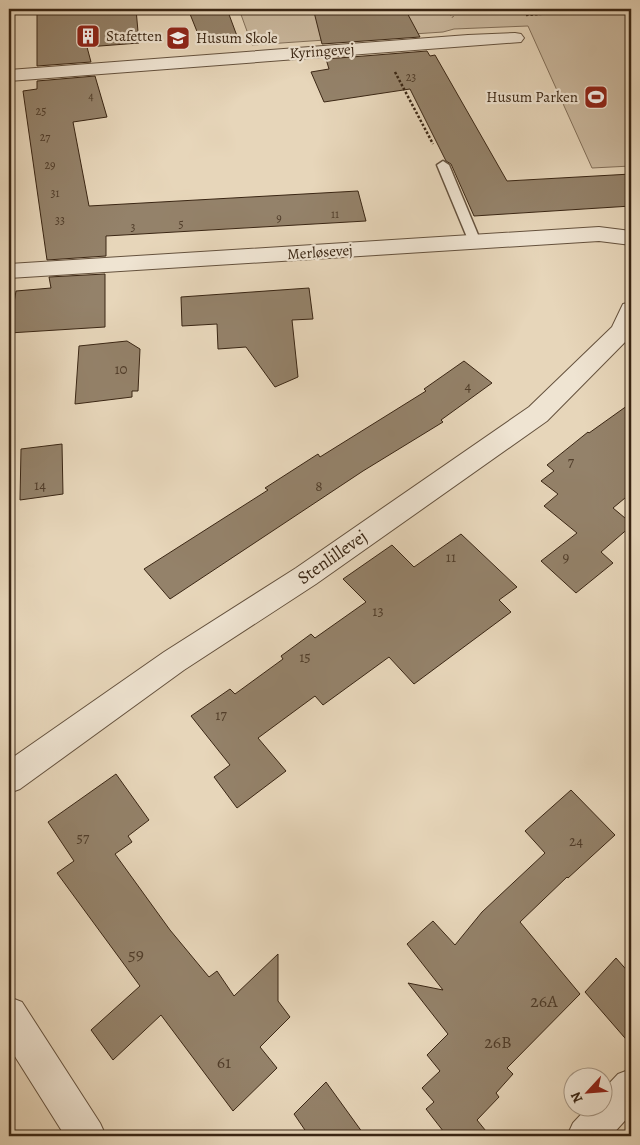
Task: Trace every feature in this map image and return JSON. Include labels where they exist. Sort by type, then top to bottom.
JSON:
[{"type":"street","name":"Kyringevej","points":[[9,76],[383,46],[515,38]]},
{"type":"street","name":"Merløsevej","points":[[9,271],[599,234],[631,238]]},
{"type":"street","name":"Stenlillevej","points":[[9,778],[174,661],[306,576],[538,414],[622,331],[631,310]]},
{"type":"street","points":[[9,1015],[87,1136]]},
{"type":"street","points":[[586,1136],[631,1087]]},
{"type":"lane","points":[[443,165],[475,242]]},
{"type":"path","points":[[523,16],[608,9]]},
{"type":"path","points":[[383,46],[443,165]]},
{"type":"shaded area","name":"Husum Parken","points":[[239,9],[631,9],[631,166],[592,168],[528,26],[454,29],[443,32],[252,45]]},
{"type":"building","points":[[98,9],[136,9],[139,43],[87,47],[91,62],[37,66],[37,14]]},
{"type":"building","points":[[188,9],[227,9],[237,36],[200,39]]},
{"type":"building","points":[[350,9],[405,9],[420,37],[322,44],[314,12]]},
{"type":"building","points":[[427,51],[430,56],[435,55],[507,181],[631,174],[631,206],[474,216],[451,164],[446,161],[410,89],[324,102],[311,72],[329,69],[326,59]]},
{"type":"building","points":[[95,76],[107,117],[73,122],[89,206],[358,191],[366,221],[106,236],[106,256],[47,260],[23,91],[37,89],[37,81]]},
{"type":"building","points":[[105,274],[105,327],[9,333],[16,291],[51,288],[49,277]]},
{"type":"building","points":[[309,288],[313,319],[292,320],[298,377],[275,387],[246,347],[218,349],[217,324],[182,326],[181,297]]},
{"type":"building","points":[[127,341],[140,349],[138,391],[132,391],[132,397],[75,404],[79,346]]},
{"type":"building","points":[[464,361],[492,383],[441,420],[443,422],[363,471],[170,599],[144,569],[268,490],[265,488],[318,454],[320,457],[426,391],[424,389]]},
{"type":"building","points":[[631,403],[631,493],[613,508],[631,523],[631,526],[601,552],[613,563],[576,593],[541,561],[577,533],[544,506],[558,494],[541,481],[554,471],[547,465],[588,432]]},
{"type":"building","points":[[62,444],[63,494],[20,500],[21,449]]},
{"type":"building","points":[[461,534],[517,587],[499,600],[511,612],[414,684],[389,657],[323,705],[315,696],[258,738],[286,771],[237,808],[214,777],[230,765],[191,716],[230,689],[235,694],[283,659],[281,656],[311,634],[315,638],[366,602],[343,579],[392,545],[414,567]]},
{"type":"building","points":[[116,774],[149,820],[128,836],[132,842],[115,854],[170,930],[209,977],[217,971],[234,996],[278,954],[278,1001],[290,1017],[260,1047],[277,1068],[233,1111],[161,1015],[113,1060],[91,1030],[140,986],[57,873],[74,861],[48,822]]},
{"type":"building","points":[[571,790],[615,835],[520,922],[580,994],[507,1068],[513,1074],[496,1093],[499,1097],[477,1120],[490,1136],[447,1136],[426,1109],[434,1102],[422,1088],[440,1071],[427,1055],[448,1034],[408,983],[443,990],[407,944],[433,921],[455,945],[482,912],[545,853],[525,831]]},
{"type":"building","points":[[616,958],[631,975],[631,1045],[585,992]]},
{"type":"building","points":[[326,1082],[365,1136],[309,1136],[294,1114]]},
{"type":"place","name":"Stafetten","points":[[88,36]]},
{"type":"place","name":"Husum Skole","points":[[178,38]]},
{"type":"place","name":"Husum Parken","points":[[596,97]]}]
